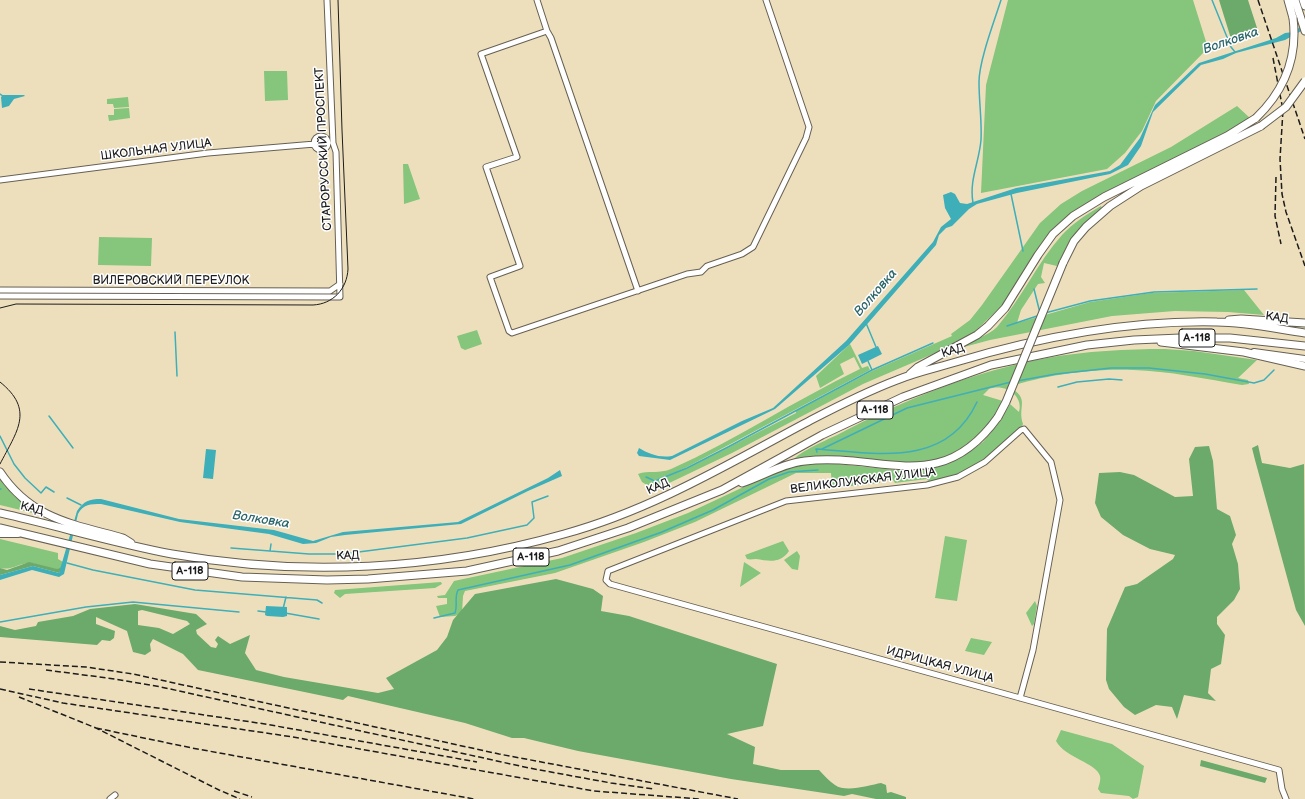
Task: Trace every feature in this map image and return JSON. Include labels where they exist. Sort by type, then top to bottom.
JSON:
[{"type":"highway","points":[[907,376],[918,367],[978,335],[988,326],[1006,308],[1038,254],[1053,234],[1073,216],[1104,197],[1227,136],[1252,120],[1272,101],[1287,75],[1294,51],[1293,18],[1288,0]]},
{"type":"highway","points":[[1295,0],[1305,31]]},
{"type":"highway","points":[[1303,0],[1305,6]]},
{"type":"highway","points":[[722,490],[791,464],[805,461],[829,460],[897,467],[915,466],[937,463],[950,458],[973,444],[998,417],[1006,402],[1063,263],[1074,241],[1086,227],[1110,206],[1141,186],[1261,126],[1286,107],[1305,81]]},
{"type":"highway","points":[[1220,322],[1241,319],[1305,323]]},
{"type":"highway","name":"КАД","points":[[0,513],[124,538],[135,546],[230,562],[327,568],[367,566],[462,557],[512,547],[564,534],[622,516],[680,490],[818,417],[907,376],[985,353],[1065,335],[1114,328],[1220,322],[1305,333]]},
{"type":"highway","name":"КАД","points":[[0,528],[61,544],[150,564],[242,577],[327,580],[410,576],[467,571],[558,551],[628,528],[722,490],[822,435],[903,397],[984,367],[1061,349],[1134,340],[1230,338],[1305,346]]},
{"type":"highway","points":[[1134,340],[1190,345],[1258,354],[1305,366]]},
{"type":"highway","points":[[0,472],[11,488],[26,502],[65,526]]},
{"type":"main road","points":[[1258,354],[1305,359]]},
{"type":"main road","points":[[0,534],[26,535]]},
{"type":"street","name":"СТАРОРУССКИЙ ПРОСПЕКТ","points":[[327,0],[330,143],[336,152],[340,297]]},
{"type":"street","points":[[537,0],[638,291]]},
{"type":"street","points":[[547,31],[481,54],[517,157],[486,167],[520,266],[490,277],[509,331],[512,333],[687,274],[696,274],[707,266],[742,254],[751,249],[757,241],[806,138],[809,127],[766,0]]},
{"type":"street","name":"ШКОЛЬНАЯ УЛИЦА","points":[[320,137],[325,138],[330,143],[325,149],[321,150],[317,148],[315,144],[315,140],[320,137]]},
{"type":"street","name":"ШКОЛЬНАЯ УЛИЦА","points":[[0,180],[208,153],[315,144]]},
{"type":"street","name":"ВИЛЕРОВСКИЙ ПЕРЕУЛОК","points":[[0,290],[330,291],[340,284]]},
{"type":"street","name":"ВИЛЕРОВСКИЙ ПЕРЕУЛОК","points":[[0,296],[340,297]]},
{"type":"street","name":"ВЕЛИКОЛУКСКАЯ УЛИЦА","points":[[608,571],[786,500],[927,485],[952,478],[985,462],[1024,429],[1051,462],[1060,500],[1033,650],[1020,698]]},
{"type":"street","name":"ИДРИЦКАЯ УЛИЦА","points":[[608,571],[606,580],[610,584],[1279,770],[1282,789],[1286,799]]},
{"type":"street","points":[[110,799],[115,795]]},
{"type":"green space","points":[[1008,0],[1193,0],[1208,48],[1156,101],[1142,131],[1125,153],[1107,169],[981,193],[986,85]]},
{"type":"green space","points":[[1219,0],[1248,0],[1259,34],[1232,42]]},
{"type":"green space","points":[[264,71],[287,71],[288,100],[265,101]]},
{"type":"green space","points":[[128,97],[129,107],[114,108],[113,104],[107,104],[107,99]]},
{"type":"green space","points":[[1237,106],[1251,119],[1223,135],[1086,204],[1059,223],[1043,242],[1003,305],[971,335],[954,345],[863,384],[732,453],[663,486],[650,487],[642,482],[638,474],[671,469],[695,458],[860,369],[854,357],[840,364],[844,374],[820,388],[816,376],[850,344],[862,368],[868,366],[870,370],[666,477],[688,468],[796,413],[796,411],[872,371],[952,336],[951,334],[970,320],[982,305],[1040,223],[1061,204],[1082,191],[1171,147]]},
{"type":"green space","points":[[129,108],[130,118],[109,121],[108,115],[114,115],[114,109]]},
{"type":"green space","points":[[403,164],[408,164],[420,199],[404,204]]},
{"type":"green space","points":[[1101,206],[1102,208],[1076,234],[1057,266],[1044,263],[1041,277],[1045,283],[1038,284],[1021,310],[1017,323],[1090,302],[1151,293],[1244,290],[1264,315],[1228,312],[1175,311],[1112,316],[990,340],[964,347],[997,327],[1062,235],[1080,219]]},
{"type":"green space","points":[[99,237],[152,238],[151,266],[98,265]]},
{"type":"green space","points":[[477,330],[482,344],[465,350],[461,348],[457,336]]},
{"type":"green space","points":[[1165,349],[1194,351],[1257,360],[1238,378],[1248,380],[1249,384],[1242,385],[1174,374],[1119,370],[1070,373],[1022,383],[1009,387],[1016,391],[1022,399],[1021,412],[1023,424],[1021,429],[985,460],[957,475],[929,483],[927,479],[895,483],[893,480],[880,480],[880,483],[832,488],[831,473],[796,473],[695,522],[644,542],[555,573],[465,591],[463,596],[462,613],[455,616],[440,617],[436,606],[447,604],[447,598],[438,598],[437,596],[445,595],[454,581],[562,558],[636,533],[688,513],[784,468],[805,464],[828,463],[906,471],[926,470],[940,466],[969,452],[983,442],[998,424],[1010,404],[1019,412],[1019,400],[1012,392],[1001,388],[989,389],[983,395],[1003,401],[995,417],[972,442],[957,452],[926,463],[792,461],[801,453],[814,446],[914,398],[940,388],[993,371],[1047,358],[1106,351]]},
{"type":"green space","points":[[1258,445],[1262,463],[1290,468],[1304,464],[1305,626],[1296,610],[1255,460],[1252,448]]},
{"type":"green space","points":[[1209,446],[1213,461],[1217,509],[1230,516],[1236,535],[1232,544],[1238,564],[1240,589],[1234,600],[1217,617],[1217,624],[1225,635],[1221,664],[1211,669],[1208,693],[1216,701],[1184,695],[1177,719],[1172,707],[1156,705],[1135,715],[1124,707],[1109,689],[1106,680],[1107,629],[1125,587],[1137,584],[1173,559],[1175,555],[1150,549],[1123,535],[1101,517],[1095,503],[1099,473],[1120,472],[1134,475],[1175,497],[1193,496],[1189,459],[1195,447]]},
{"type":"green space","points":[[0,474],[41,514],[41,515],[0,505]]},
{"type":"green space","points":[[945,536],[967,540],[957,601],[935,598]]},
{"type":"green space","points":[[0,539],[58,553],[58,559],[63,562],[62,567],[59,569],[52,569],[27,563],[4,569],[0,568]]},
{"type":"green space","points":[[783,541],[789,551],[778,560],[770,561],[747,559],[745,555]]},
{"type":"green space","points":[[797,551],[800,556],[798,570],[792,569],[784,560]]},
{"type":"green space","points":[[29,562],[57,569],[62,567],[59,573],[33,566],[0,575],[0,568],[7,570]]},
{"type":"green space","points":[[744,562],[761,573],[740,587]]},
{"type":"green space","points":[[556,579],[593,589],[603,596],[601,611],[629,616],[777,664],[763,726],[727,734],[755,747],[753,764],[781,770],[819,770],[835,785],[845,788],[858,788],[881,783],[886,785],[887,793],[891,792],[906,797],[906,799],[876,799],[852,794],[844,796],[731,779],[578,751],[524,738],[512,738],[465,723],[348,696],[343,700],[198,670],[183,654],[153,639],[150,644],[151,651],[145,655],[133,652],[127,631],[96,617],[96,624],[115,631],[114,638],[110,641],[102,640],[97,645],[0,637],[0,626],[15,630],[36,626],[38,622],[73,616],[90,609],[135,604],[196,614],[207,624],[196,630],[197,634],[211,647],[216,648],[218,644],[215,640],[218,636],[230,644],[250,635],[245,653],[256,670],[284,677],[378,693],[394,689],[386,678],[437,650],[447,637],[453,620],[475,594]],"holes":[[[142,610],[187,621],[190,624],[173,634],[159,628],[138,625],[138,611]]]},
{"type":"green space","points":[[441,582],[442,584],[435,588],[345,594],[340,598],[334,593],[335,590]]},
{"type":"green space","points":[[1035,601],[1037,606],[1034,624],[1032,626],[1026,613]]},
{"type":"green space","points":[[971,638],[992,642],[984,655],[965,651]]},
{"type":"green space","points":[[1061,730],[1112,744],[1144,766],[1138,797],[1133,799],[1129,796],[1101,793],[1098,789],[1100,776],[1098,771],[1066,752],[1056,741]]},
{"type":"green space","points":[[1201,760],[1267,778],[1265,783],[1200,766]]},
{"type":"water","points":[[1305,24],[1305,29],[1285,40],[1236,53],[1223,59],[1201,65],[1153,112],[1141,146],[1128,165],[1110,174],[1017,193],[977,204],[969,209],[952,226],[946,228],[939,235],[936,245],[849,345],[775,409],[670,460],[639,456],[637,453],[639,448],[654,455],[672,456],[742,421],[773,408],[846,341],[933,242],[941,227],[951,219],[945,208],[943,195],[951,192],[955,194],[960,203],[967,204],[1016,188],[1110,171],[1120,165],[1140,138],[1155,105],[1199,63],[1276,38],[1285,33],[1293,32]]},
{"type":"water","points":[[3,95],[25,96],[14,99],[9,106],[2,108],[1,97]]},
{"type":"water","points":[[878,346],[882,354],[862,364],[858,355]]},
{"type":"water","points":[[206,449],[216,450],[213,479],[203,478]]},
{"type":"water","points":[[560,470],[562,476],[461,524],[345,535],[331,537],[316,543],[303,544],[269,534],[180,522],[101,504],[85,506],[78,514],[64,574],[59,577],[32,570],[0,580],[0,575],[33,566],[59,573],[77,511],[87,501],[93,499],[101,499],[179,519],[274,530],[313,541],[343,532],[458,522],[548,478]]},
{"type":"water","points":[[266,606],[287,607],[287,616],[267,616],[265,615]]},
{"type":"waterway","points":[[973,203],[973,179],[981,140],[979,89],[981,63],[1001,0]]},
{"type":"waterway","name":"Волковка","points":[[1212,0],[1231,47],[1235,52]]},
{"type":"waterway","points":[[1011,194],[1023,251]]},
{"type":"waterway","points":[[1034,289],[1040,313]]},
{"type":"waterway","points":[[1045,313],[1090,301],[1154,292],[1257,289]]},
{"type":"waterway","points":[[1007,326],[1040,315]]},
{"type":"waterway","name":"Волковка","points":[[866,323],[876,347]]},
{"type":"waterway","points":[[175,332],[177,376]]},
{"type":"waterway","points":[[646,477],[655,481],[687,468],[872,370],[933,343]]},
{"type":"waterway","points":[[868,361],[872,370]]},
{"type":"waterway","points":[[1017,381],[1056,374],[1111,368],[1149,368],[1205,374],[1254,383],[1264,380],[1274,370]]},
{"type":"waterway","points":[[1058,387],[1077,382],[1109,379],[1122,380]]},
{"type":"waterway","points":[[822,449],[907,408],[1011,382]]},
{"type":"waterway","points":[[817,452],[816,449],[885,454],[907,452],[928,447],[947,438],[964,423],[977,402]]},
{"type":"waterway","points":[[49,416],[73,448]]},
{"type":"waterway","points":[[0,436],[14,464],[25,478],[41,493],[46,487],[54,492]]},
{"type":"waterway","points":[[434,618],[455,613],[456,596],[458,590],[570,565],[662,532],[713,510],[769,479],[789,472],[818,470]]},
{"type":"waterway","points":[[231,548],[309,554],[343,554],[467,538],[527,525],[534,518],[532,502],[548,496]]},
{"type":"waterway","points":[[67,498],[81,505]]},
{"type":"waterway","points":[[270,551],[271,544]]},
{"type":"waterway","points":[[67,563],[93,570],[195,590],[317,600],[322,603]]},
{"type":"waterway","points":[[283,609],[286,597]]},
{"type":"waterway","points":[[0,622],[86,607],[133,602],[239,612]]},
{"type":"waterway","points":[[258,611],[266,612]]},
{"type":"waterway","points":[[285,613],[319,619]]},
{"type":"tram line","points":[[0,308],[16,304],[313,305],[327,302],[338,294],[345,283],[348,269],[338,0]]},
{"type":"tram line","points":[[0,382],[11,392],[17,402],[20,412],[20,421],[17,431],[0,464]]},
{"type":"railway","points":[[1258,0],[1305,139]]},
{"type":"railway","points":[[1273,58],[1283,110],[1280,159],[1282,194],[1286,212],[1305,266]]},
{"type":"railway","points":[[1276,177],[1275,216],[1281,244]]},
{"type":"railway","points":[[0,662],[86,667],[133,674],[499,754],[738,799]]},
{"type":"railway","points":[[46,670],[161,687],[529,768],[611,783],[654,789]]},
{"type":"railway","points":[[0,689],[63,703],[293,737],[594,791],[700,799]]},
{"type":"railway","points":[[29,689],[265,724],[477,762]]},
{"type":"railway","points":[[19,697],[96,728],[219,790],[240,799]]},
{"type":"railway","points":[[96,728],[192,748],[474,799]]},
{"type":"railway","points":[[234,791],[252,797]]}]
